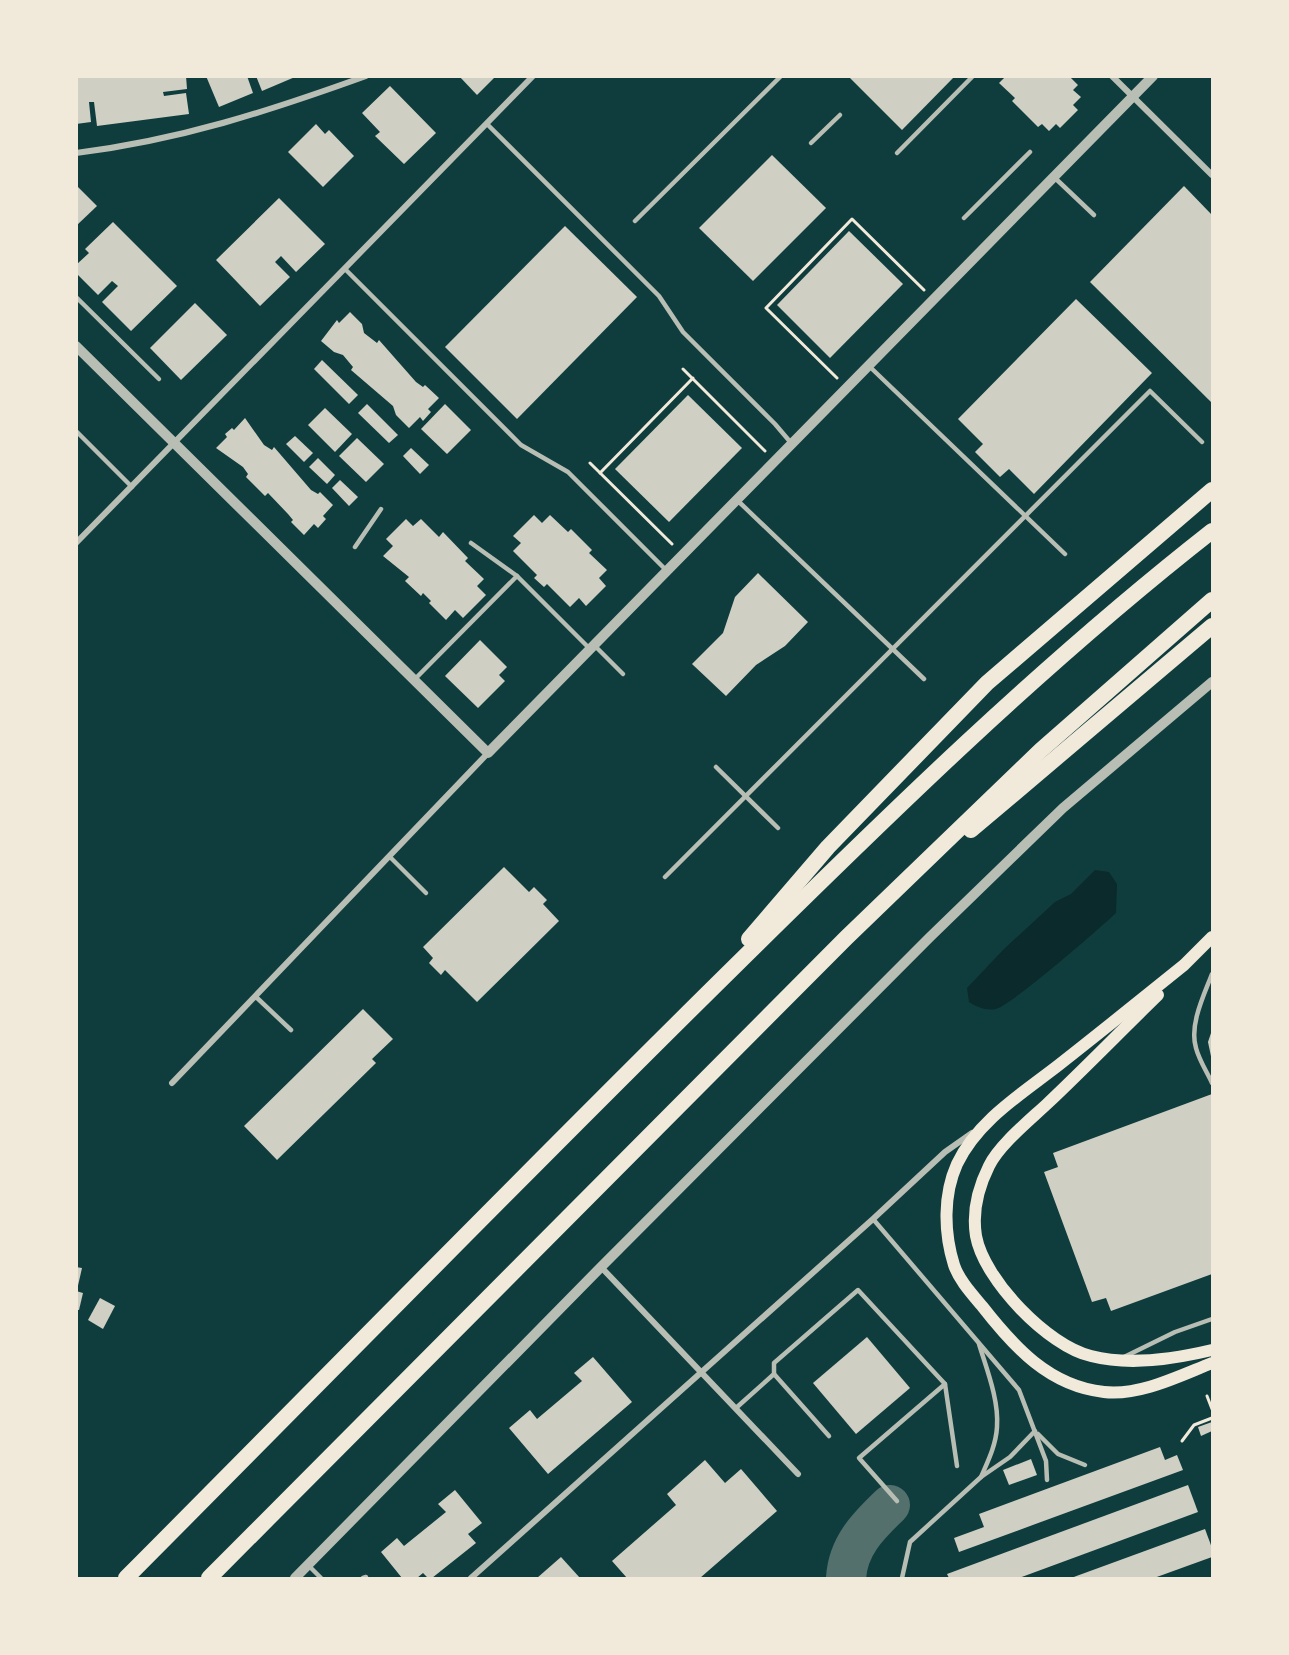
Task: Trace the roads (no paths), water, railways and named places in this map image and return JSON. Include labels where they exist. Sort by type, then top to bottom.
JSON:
[{"type":"highway","points":[[674,1026],[828,847],[937,732],[995,676],[1212,490]]},
{"type":"highway","points":[[126,1578],[674,1026],[958,749],[1043,672],[1212,531]]},
{"type":"highway","points":[[209,1578],[846,938],[1041,750],[1212,600]]},
{"type":"highway","points":[[846,938],[1212,626]]},
{"type":"main road","points":[[1212,938],[1016,1134],[990,1163],[976,1197],[976,1237],[992,1274],[1023,1312],[1064,1344],[1089,1356],[1117,1361],[1180,1358],[1212,1350]]},
{"type":"main road","points":[[1185,965],[984,1124],[957,1164],[947,1199],[946,1229],[954,1267],[970,1292],[1016,1346],[1055,1377],[1082,1388],[1106,1392],[1131,1391],[1154,1385],[1212,1363]]},
{"type":"street","points":[[76,153],[187,135],[277,109],[366,76]]},
{"type":"street","points":[[76,543],[533,76]]},
{"type":"street","points":[[1112,76],[1212,175]]},
{"type":"street","points":[[172,1083],[488,753],[1154,76]]},
{"type":"street","points":[[76,346],[488,753]]},
{"type":"street","points":[[295,1578],[600,1267],[1063,808],[1212,682]]},
{"type":"street","points":[[471,1578],[702,1373],[945,1152],[984,1124]]},
{"type":"street","points":[[600,1267],[798,1474]]},
{"type":"lane","points":[[635,221],[781,76]]},
{"type":"lane","points":[[897,153],[973,76]]},
{"type":"lane","points":[[811,143],[840,115]]},
{"type":"lane","points":[[487,124],[658,296],[683,332],[792,444]]},
{"type":"lane","points":[[964,218],[1030,152]]},
{"type":"lane","points":[[1054,177],[1094,215]]},
{"type":"lane","points":[[345,269],[521,444],[568,472],[667,571]]},
{"type":"lane","points":[[76,297],[159,379]]},
{"type":"lane","points":[[869,366],[1065,554]]},
{"type":"lane","points":[[665,877],[1150,391],[1202,442]]},
{"type":"lane","points":[[76,431],[132,487]]},
{"type":"lane","points":[[737,500],[924,679]]},
{"type":"lane","points":[[355,547],[381,509]]},
{"type":"lane","points":[[471,543],[517,576],[623,674]]},
{"type":"lane","points":[[414,680],[517,576]]},
{"type":"lane","points":[[716,767],[778,828]]},
{"type":"lane","points":[[389,856],[426,893]]},
{"type":"lane","points":[[1212,974],[1201,1003],[1195,1034],[1195,1047],[1212,1083]]},
{"type":"lane","points":[[255,996],[291,1030]]},
{"type":"lane","points":[[873,1219],[1019,1390],[1046,1461],[1047,1480]]},
{"type":"lane","points":[[829,1436],[774,1374],[774,1363],[858,1290],[945,1384],[957,1466]]},
{"type":"lane","points":[[1117,1361],[1175,1332],[1212,1319]]},
{"type":"lane","points":[[978,1341],[991,1381],[998,1427],[994,1446],[981,1477]]},
{"type":"lane","points":[[736,1408],[774,1374]]},
{"type":"lane","points":[[897,1501],[859,1458],[945,1384]]},
{"type":"lane","points":[[1035,1431],[1058,1454],[1085,1465]]},
{"type":"lane","points":[[902,1578],[910,1542],[981,1477],[995,1470],[1035,1431]]},
{"type":"lane","points":[[308,1565],[321,1578]]},
{"type":"water","points":[[1095,870],[1109,872],[1117,884],[1116,913],[1056,965],[1005,1004],[996,1009],[989,1009],[969,1002],[967,988],[1004,949],[1055,902],[1071,894]]}]
